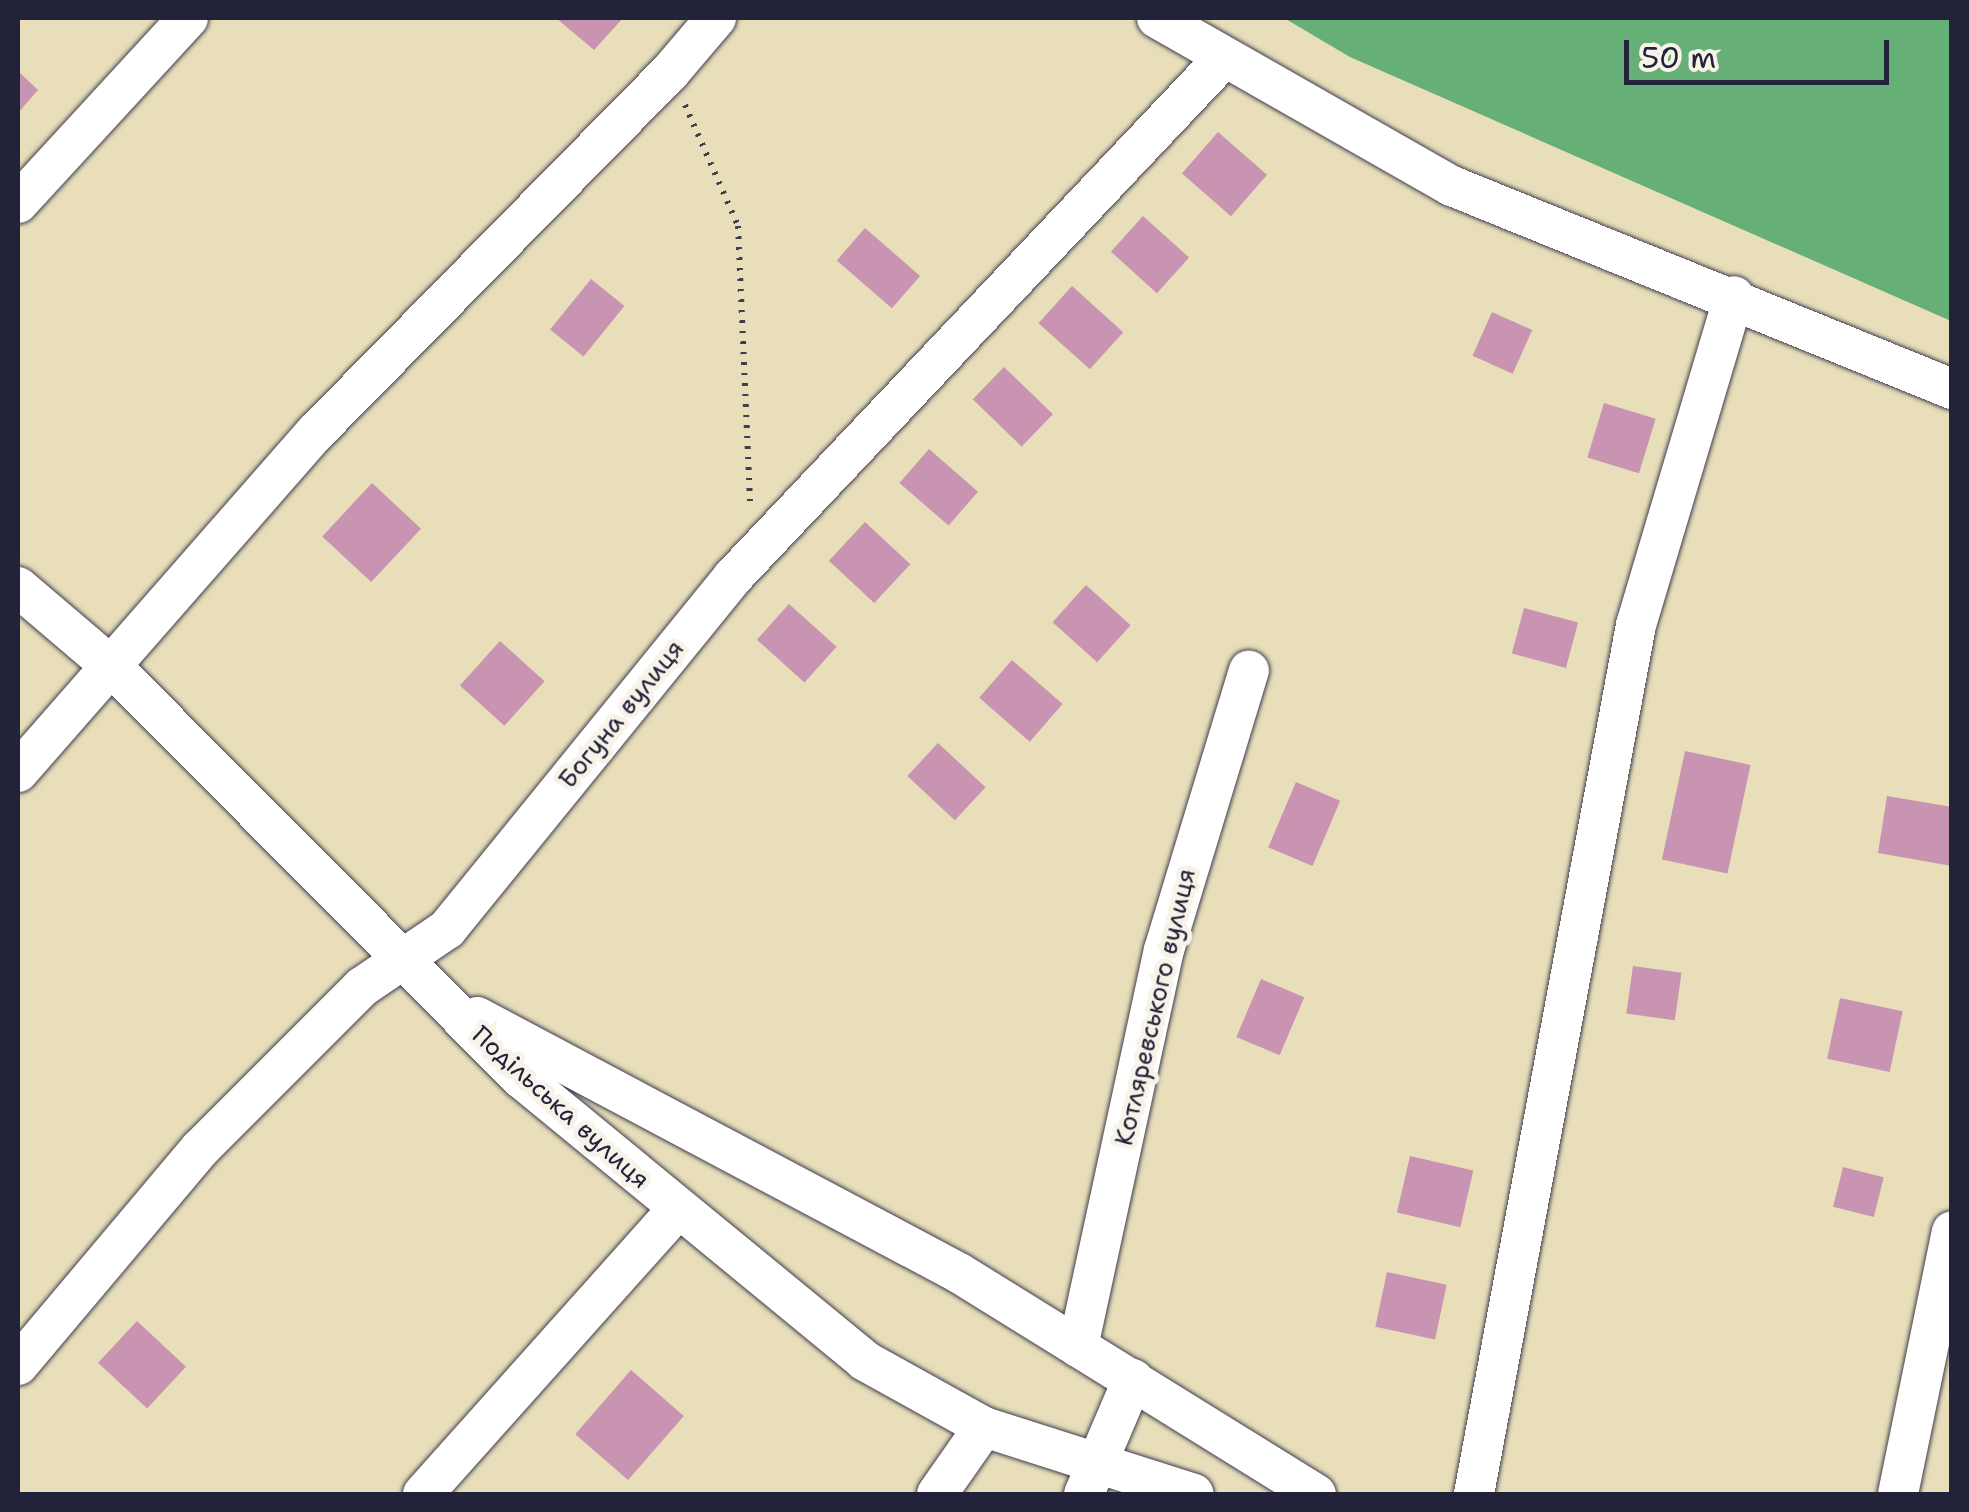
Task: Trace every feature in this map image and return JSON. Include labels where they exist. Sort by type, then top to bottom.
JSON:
[{"type":"street","points":[[18,202],[188,18]]},
{"type":"street","points":[[18,772],[316,432],[670,72],[716,18]]},
{"type":"street","points":[[1157,18],[1452,186],[1734,296],[1952,389]]},
{"type":"street","name":"Богуна вулиця","points":[[18,1365],[200,1149],[362,987],[447,929],[763,545],[1224,58]]},
{"type":"street","points":[[1474,1494],[1636,625],[1734,296]]},
{"type":"street","name":"Подільська вулиця","points":[[18,587],[112,667],[406,958],[521,1078],[677,1210],[866,1361],[984,1427],[1091,1479],[1194,1494]]},
{"type":"street","name":"Котляревського вулиця","points":[[1078,1347],[1164,950],[1249,671]]},
{"type":"street","points":[[450,1004],[753,1158],[1132,1379],[1316,1494]]},
{"type":"street","points":[[423,1494],[677,1210]]},
{"type":"street","points":[[1898,1494],[1952,1232]]},
{"type":"street","points":[[1091,1479],[1132,1379]]},
{"type":"street","points":[[937,1494],[984,1427]]},
{"type":"path","points":[[670,72],[738,226],[749,505],[763,545]]},
{"type":"green space","points":[[1284,18],[1951,18],[1951,321],[1350,57]]},
{"type":"building","points":[[556,18],[623,18],[594,50]]},
{"type":"building","points":[[18,71],[38,90],[18,113]]},
{"type":"building","points":[[1218,132],[1267,175],[1231,216],[1182,174]]},
{"type":"building","points":[[1143,216],[1189,257],[1157,293],[1111,252]]},
{"type":"building","points":[[865,228],[920,276],[892,308],[837,260]]},
{"type":"building","points":[[591,279],[624,306],[584,357],[550,330]]},
{"type":"building","points":[[1072,286],[1123,332],[1090,369],[1039,323]]},
{"type":"building","points":[[1492,312],[1532,330],[1513,374],[1472,356]]},
{"type":"building","points":[[1004,367],[1053,414],[1022,447],[973,399]]},
{"type":"building","points":[[1604,403],[1656,419],[1639,473],[1587,458]]},
{"type":"building","points":[[929,449],[978,492],[949,526],[899,483]]},
{"type":"building","points":[[372,483],[421,529],[371,582],[322,536]]},
{"type":"building","points":[[865,522],[910,564],[874,603],[829,561]]},
{"type":"building","points":[[1086,585],[1131,625],[1097,662],[1053,622]]},
{"type":"building","points":[[789,604],[837,647],[804,682],[757,640]]},
{"type":"building","points":[[1524,608],[1578,622],[1566,668],[1512,653]]},
{"type":"building","points":[[500,641],[545,681],[504,726],[460,686]]},
{"type":"building","points":[[1012,660],[1063,704],[1030,742],[979,698]]},
{"type":"building","points":[[938,743],[986,787],[955,820],[907,776]]},
{"type":"building","points":[[1685,751],[1751,765],[1727,874],[1662,860]]},
{"type":"building","points":[[1296,782],[1340,801],[1312,866],[1268,847]]},
{"type":"building","points":[[1887,796],[1952,807],[1952,866],[1878,853]]},
{"type":"building","points":[[1633,966],[1682,973],[1675,1020],[1626,1014]]},
{"type":"building","points":[[1261,979],[1304,997],[1280,1055],[1236,1037]]},
{"type":"building","points":[[1840,998],[1903,1011],[1890,1072],[1827,1059]]},
{"type":"building","points":[[1410,1156],[1473,1171],[1460,1227],[1397,1213]]},
{"type":"building","points":[[1843,1167],[1884,1177],[1874,1217],[1833,1207]]},
{"type":"building","points":[[1387,1272],[1447,1285],[1435,1339],[1375,1327]]},
{"type":"building","points":[[137,1321],[186,1367],[147,1408],[98,1363]]},
{"type":"building","points":[[631,1370],[684,1416],[628,1480],[575,1434]]}]
